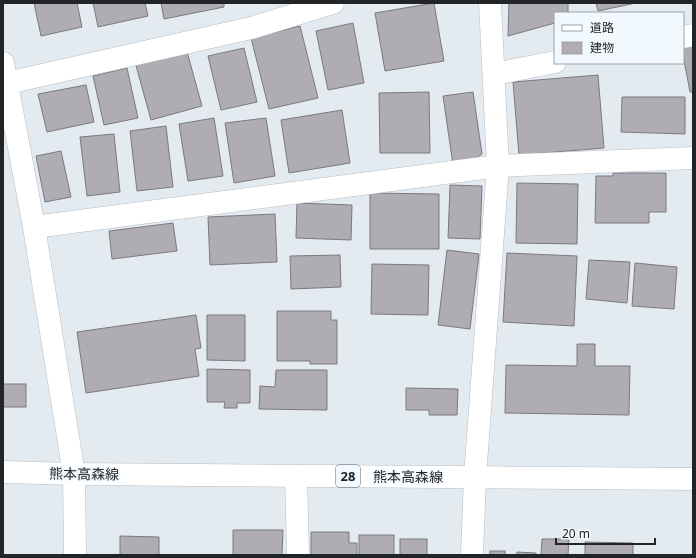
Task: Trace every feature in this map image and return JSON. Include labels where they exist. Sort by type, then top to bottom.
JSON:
[{"type":"street","points":[[75,555],[74,474],[34,227],[7,106],[5,73],[251,28],[333,3]]},
{"type":"street","points":[[472,555],[475,477],[498,166],[490,3]]},
{"type":"street","points":[[494,74],[554,62]]},
{"type":"street","points":[[34,227],[498,166],[693,158]]},
{"type":"street","name":"熊本高森線","points":[[3,472],[74,474],[693,479]]},
{"type":"street","points":[[296,476],[298,555]]},
{"type":"building","points":[[34,3],[77,3],[82,27],[41,36]]},
{"type":"building","points":[[93,3],[145,3],[148,16],[98,27]]},
{"type":"building","points":[[161,3],[224,3],[224,7],[164,19]]},
{"type":"building","points":[[434,3],[444,61],[385,71],[375,13]]},
{"type":"building","points":[[509,3],[568,3],[568,12],[554,12],[554,23],[508,36]]},
{"type":"building","points":[[596,3],[636,3],[598,11]]},
{"type":"building","points":[[353,23],[364,83],[328,90],[316,31]]},
{"type":"building","points":[[300,26],[318,98],[269,109],[251,38]]},
{"type":"building","points":[[693,45],[693,92],[690,92],[684,60],[684,47]]},
{"type":"building","points":[[186,48],[202,106],[151,120],[135,62]]},
{"type":"building","points":[[244,48],[257,102],[221,110],[208,56]]},
{"type":"building","points":[[127,68],[138,118],[104,125],[93,76]]},
{"type":"building","points":[[598,75],[604,148],[519,155],[513,82]]},
{"type":"building","points":[[86,85],[94,122],[47,132],[38,94]]},
{"type":"building","points":[[429,92],[430,153],[380,153],[379,93]]},
{"type":"building","points":[[473,92],[482,154],[454,172],[443,96]]},
{"type":"building","points":[[622,97],[685,97],[685,134],[621,132]]},
{"type":"building","points":[[342,110],[350,163],[289,173],[281,120]]},
{"type":"building","points":[[214,118],[223,176],[188,181],[179,124]]},
{"type":"building","points":[[266,118],[275,176],[234,183],[225,123]]},
{"type":"building","points":[[166,126],[173,187],[137,191],[130,131]]},
{"type":"building","points":[[114,134],[120,192],[87,196],[80,137]]},
{"type":"building","points":[[61,151],[71,197],[45,202],[36,156]]},
{"type":"building","points":[[613,173],[666,173],[666,212],[649,212],[649,223],[595,223],[596,176],[613,176]]},
{"type":"building","points":[[517,183],[578,184],[577,244],[516,243]]},
{"type":"building","points":[[450,185],[482,186],[480,239],[448,238]]},
{"type":"building","points":[[370,193],[439,194],[439,249],[370,249]]},
{"type":"building","points":[[297,203],[352,205],[351,240],[296,238]]},
{"type":"building","points":[[275,214],[277,262],[210,265],[208,217]]},
{"type":"building","points":[[173,223],[177,251],[112,259],[109,231]]},
{"type":"building","points":[[447,250],[479,254],[470,329],[438,325]]},
{"type":"building","points":[[507,253],[577,256],[574,326],[503,322]]},
{"type":"building","points":[[340,255],[341,287],[291,289],[290,256]]},
{"type":"building","points":[[589,260],[630,262],[627,303],[586,299]]},
{"type":"building","points":[[635,263],[677,267],[674,309],[632,306]]},
{"type":"building","points":[[372,264],[429,265],[428,315],[371,314]]},
{"type":"building","points":[[277,311],[331,311],[331,320],[337,320],[337,364],[310,364],[310,361],[277,361]]},
{"type":"building","points":[[196,315],[201,348],[195,349],[199,376],[86,393],[77,332]]},
{"type":"building","points":[[207,315],[245,315],[245,361],[207,360]]},
{"type":"building","points":[[577,344],[595,344],[595,366],[630,366],[629,415],[505,413],[506,365],[577,366]]},
{"type":"building","points":[[207,369],[250,370],[250,403],[237,403],[237,408],[224,408],[225,402],[207,402]]},
{"type":"building","points":[[276,370],[327,370],[327,410],[259,409],[260,386],[275,387]]},
{"type":"building","points":[[3,384],[26,384],[26,407],[3,407]]},
{"type":"building","points":[[406,388],[458,389],[457,415],[429,415],[429,410],[406,410]]},
{"type":"building","points":[[233,530],[283,530],[282,555],[233,555]]},
{"type":"building","points":[[311,532],[349,532],[349,543],[357,543],[357,555],[311,555]]},
{"type":"building","points":[[359,535],[394,535],[394,555],[359,555]]},
{"type":"building","points":[[120,536],[159,537],[159,555],[120,555]]},
{"type":"building","points":[[400,539],[427,539],[427,555],[400,555]]},
{"type":"building","points":[[542,539],[569,539],[568,555],[541,555]]},
{"type":"building","points":[[585,542],[633,543],[633,555],[585,555]]},
{"type":"building","points":[[490,551],[505,551],[505,555],[490,555]]},
{"type":"building","points":[[517,552],[536,553],[536,555],[517,555]]}]
